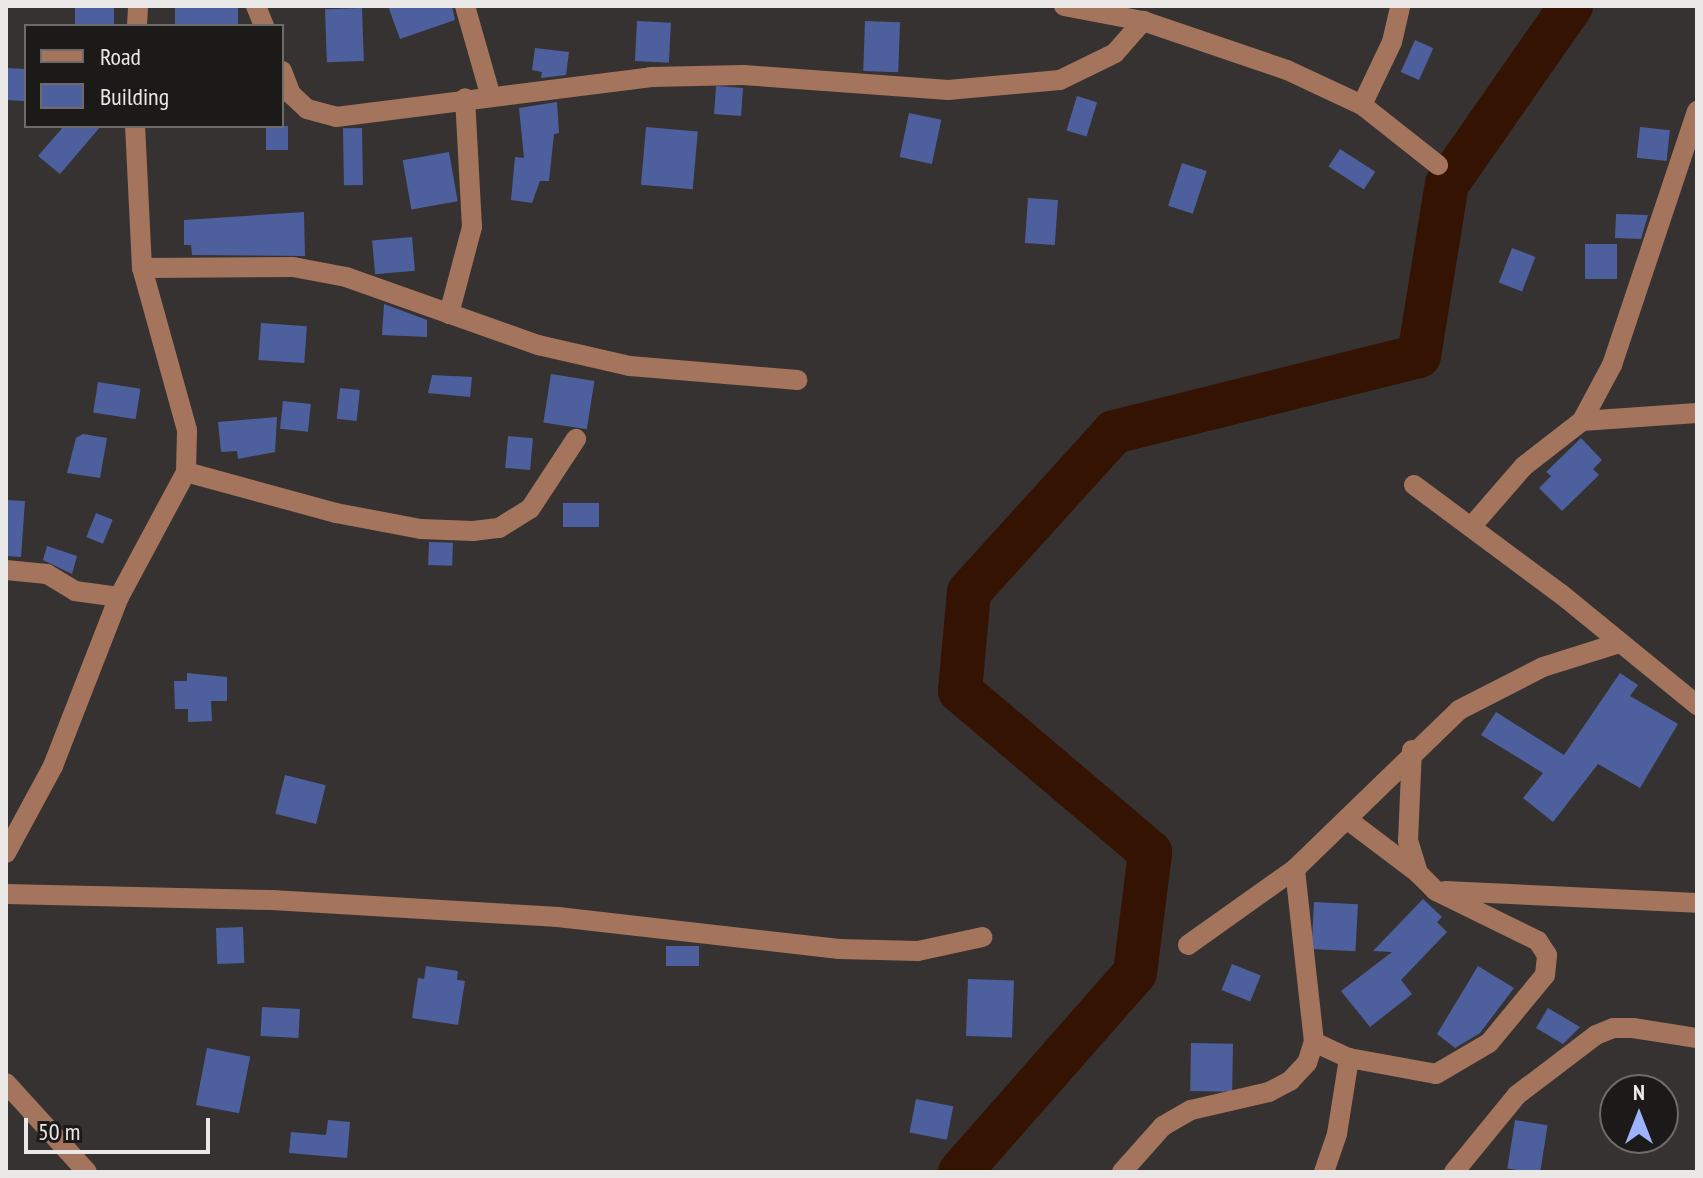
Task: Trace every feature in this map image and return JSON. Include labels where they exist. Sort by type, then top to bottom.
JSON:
[{"type":"street","points":[[465,6],[490,94]]},
{"type":"street","points":[[1064,6],[1143,21],[1287,70],[1362,105],[1438,165]]},
{"type":"street","points":[[1362,105],[1392,42],[1400,6]]},
{"type":"street","points":[[284,76],[291,94],[307,109],[336,117],[490,94],[651,77],[743,75],[948,90],[1060,80],[1115,53],[1143,21]]},
{"type":"street","points":[[449,314],[467,262],[472,227],[465,98]]},
{"type":"street","points":[[1471,527],[1524,466],[1582,421],[1612,365],[1697,111]]},
{"type":"street","points":[[6,853],[53,766],[119,597],[186,472],[187,430],[142,268],[135,128]]},
{"type":"street","points":[[142,268],[293,267],[346,277],[538,345],[630,366],[797,380]]},
{"type":"street","points":[[1582,421],[1697,413]]},
{"type":"street","points":[[186,472],[336,513],[421,529],[473,531],[499,528],[530,509],[576,439]]},
{"type":"street","points":[[1414,485],[1561,594],[1616,644],[1697,705]]},
{"type":"street","points":[[6,570],[47,574],[75,591],[119,597]]},
{"type":"street","points":[[1188,945],[1295,869],[1348,820],[1412,750],[1459,710],[1543,667],[1616,644]]},
{"type":"street","points":[[1412,750],[1408,841],[1418,873]]},
{"type":"street","points":[[1314,1042],[1349,1058],[1409,1072],[1452,1069],[1489,1043],[1545,975],[1547,955],[1538,941],[1436,891],[1418,873],[1348,820]]},
{"type":"street","points":[[1122,1172],[1163,1126],[1191,1110],[1269,1092],[1290,1081],[1307,1063],[1314,1042],[1295,869]]},
{"type":"street","points":[[1436,891],[1621,895],[1697,903]]},
{"type":"street","points":[[6,894],[272,900],[558,917],[839,949],[918,951],[983,937]]},
{"type":"street","points":[[1463,1169],[1517,1095],[1596,1035],[1613,1028],[1633,1028],[1697,1038]]},
{"type":"street","points":[[1324,1172],[1337,1134],[1349,1058]]},
{"type":"street","points":[[6,1083],[87,1172]]},
{"type":"building","points":[[75,6],[114,6],[114,24],[75,24]]},
{"type":"building","points":[[388,6],[452,6],[455,20],[400,39]]},
{"type":"building","points":[[175,7],[238,7],[238,24],[175,24]]},
{"type":"building","points":[[362,8],[364,61],[327,62],[325,9]]},
{"type":"building","points":[[637,21],[671,23],[669,63],[635,61]]},
{"type":"building","points":[[865,21],[900,22],[898,72],[863,71]]},
{"type":"building","points":[[1415,40],[1433,48],[1419,80],[1401,72]]},
{"type":"building","points":[[535,48],[569,52],[566,75],[541,78],[542,72],[532,70]]},
{"type":"building","points":[[6,68],[24,69],[24,101],[6,100]]},
{"type":"building","points":[[716,86],[743,88],[741,116],[714,114]]},
{"type":"building","points":[[1077,96],[1097,102],[1087,137],[1066,130]]},
{"type":"building","points":[[557,102],[559,133],[554,134],[549,181],[540,181],[532,203],[511,200],[515,157],[524,158],[519,108]]},
{"type":"building","points":[[909,113],[941,120],[932,164],[900,157]]},
{"type":"building","points":[[288,126],[288,150],[266,150],[266,128]]},
{"type":"building","points":[[646,127],[698,132],[693,189],[641,185]]},
{"type":"building","points":[[1640,127],[1670,130],[1667,161],[1637,158]]},
{"type":"building","points":[[62,128],[99,128],[60,174],[38,156]]},
{"type":"building","points":[[343,128],[362,128],[363,185],[344,185]]},
{"type":"building","points":[[1340,149],[1375,172],[1364,189],[1329,167]]},
{"type":"building","points":[[449,152],[458,201],[411,209],[403,160]]},
{"type":"building","points":[[1182,163],[1207,171],[1193,214],[1168,206]]},
{"type":"building","points":[[1028,198],[1058,200],[1055,245],[1025,243]]},
{"type":"building","points":[[304,212],[305,256],[192,255],[191,245],[184,245],[184,220]]},
{"type":"building","points":[[1616,214],[1648,215],[1641,239],[1615,238]]},
{"type":"building","points":[[412,237],[415,271],[375,274],[372,240]]},
{"type":"building","points":[[1585,244],[1617,244],[1617,279],[1585,279]]},
{"type":"building","points":[[1512,248],[1535,257],[1522,292],[1499,283]]},
{"type":"building","points":[[384,304],[427,320],[427,337],[382,335]]},
{"type":"building","points":[[261,323],[307,326],[304,363],[258,360]]},
{"type":"building","points":[[551,374],[594,381],[587,429],[543,422]]},
{"type":"building","points":[[432,375],[472,377],[470,397],[428,393]]},
{"type":"building","points":[[98,382],[140,389],[136,419],[93,413]]},
{"type":"building","points":[[340,388],[360,390],[357,421],[337,419]]},
{"type":"building","points":[[283,401],[311,404],[308,432],[280,429]]},
{"type":"building","points":[[277,417],[275,452],[238,459],[237,451],[221,452],[218,422]]},
{"type":"building","points":[[83,434],[107,438],[100,478],[67,473],[76,438]]},
{"type":"building","points":[[508,436],[533,438],[530,470],[505,468]]},
{"type":"building","points":[[1581,438],[1602,460],[1593,469],[1599,475],[1562,511],[1539,488],[1551,476],[1546,472]]},
{"type":"building","points":[[6,500],[25,501],[21,557],[6,556]]},
{"type":"building","points":[[563,503],[599,503],[599,527],[563,527]]},
{"type":"building","points":[[96,513],[113,520],[103,544],[86,537]]},
{"type":"building","points":[[429,542],[453,543],[452,566],[428,565]]},
{"type":"building","points":[[47,546],[77,556],[72,574],[43,560]]},
{"type":"building","points":[[187,673],[227,677],[227,701],[211,701],[212,721],[188,722],[188,709],[175,709],[174,681],[187,681]]},
{"type":"building","points":[[1620,673],[1638,685],[1630,696],[1678,724],[1640,788],[1598,764],[1553,822],[1523,798],[1543,773],[1481,735],[1496,712],[1564,755]]},
{"type":"building","points":[[285,775],[326,785],[316,824],[275,814]]},
{"type":"building","points":[[1423,899],[1442,917],[1437,922],[1447,932],[1401,980],[1412,994],[1370,1027],[1341,991],[1392,952],[1373,951]]},
{"type":"building","points":[[1314,902],[1358,904],[1355,951],[1312,949]]},
{"type":"building","points":[[243,927],[244,963],[217,964],[216,928]]},
{"type":"building","points":[[666,946],[699,946],[699,966],[666,966]]},
{"type":"building","points":[[1232,964],[1261,976],[1250,1002],[1222,990]]},
{"type":"building","points":[[426,966],[458,971],[457,980],[465,981],[458,1025],[412,1018],[418,978],[424,979]]},
{"type":"building","points":[[1478,966],[1514,988],[1480,1033],[1455,1048],[1437,1034]]},
{"type":"building","points":[[968,979],[1014,981],[1012,1038],[966,1036]]},
{"type":"building","points":[[262,1007],[300,1009],[298,1038],[260,1036]]},
{"type":"building","points":[[1548,1008],[1580,1027],[1563,1044],[1536,1028]]},
{"type":"building","points":[[1191,1043],[1233,1044],[1232,1092],[1190,1091]]},
{"type":"building","points":[[207,1048],[250,1056],[239,1113],[196,1105]]},
{"type":"building","points":[[916,1099],[953,1106],[947,1140],[910,1132]]},
{"type":"building","points":[[328,1120],[350,1122],[347,1158],[289,1153],[291,1132],[326,1135]]},
{"type":"building","points":[[1515,1120],[1548,1125],[1540,1172],[1507,1168]]},
{"type":"waterway","points":[[960,1172],[1135,973],[1150,852],[960,691],[969,592],[1114,432],[1419,356],[1447,184],[1571,6]]}]
